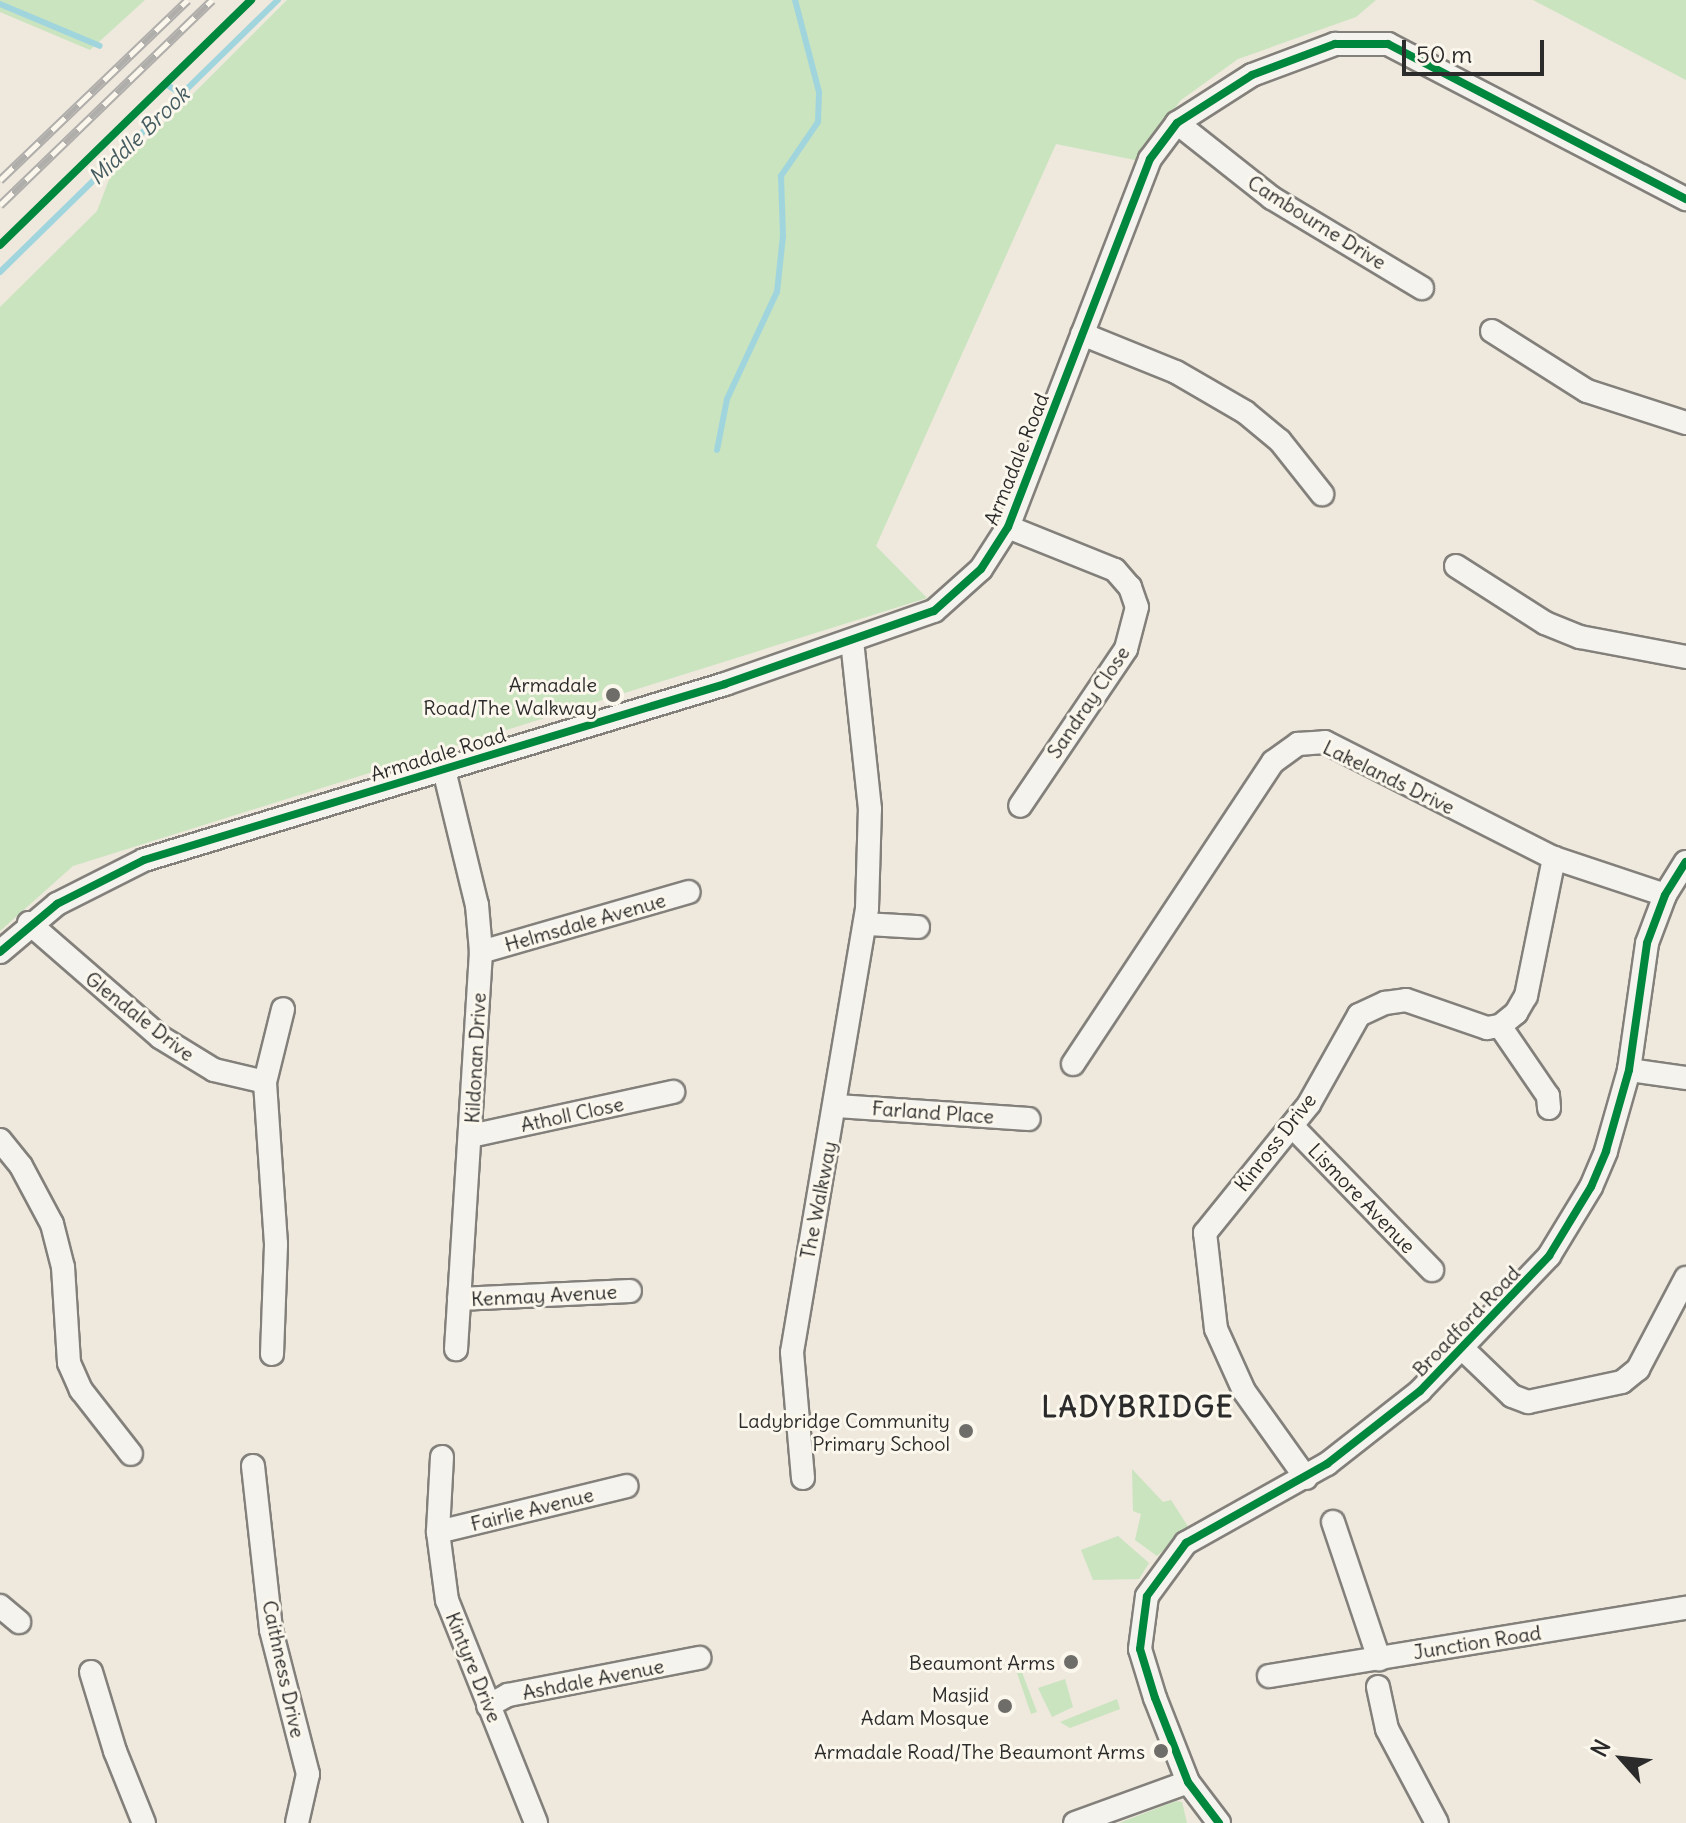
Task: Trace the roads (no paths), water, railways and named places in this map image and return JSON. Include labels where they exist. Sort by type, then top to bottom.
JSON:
[{"type":"street","name":"Armadale Road","points":[[0,952],[29,923],[105,876],[144,860],[444,770],[852,641],[934,611],[981,569],[1008,527],[1150,159],[1177,123],[1252,75],[1306,52],[1335,44],[1388,44],[1686,199]]},
{"type":"street","name":"Cambourne Drive","points":[[1177,123],[1272,198],[1422,288]]},
{"type":"street","points":[[1492,331],[1587,391],[1686,423]]},
{"type":"street","points":[[1082,334],[1176,372],[1245,412],[1280,441],[1322,494]]},
{"type":"street","name":"Sandray Close","points":[[1008,527],[1115,570],[1130,587],[1137,607],[1126,649],[1020,806]]},
{"type":"street","points":[[1456,566],[1545,623],[1580,637],[1686,657]]},
{"type":"street","name":"The Walkway","points":[[803,1478],[792,1352],[837,1106],[866,924],[870,809],[852,641]]},
{"type":"street","name":"Lakelands Drive","points":[[1073,1064],[1273,762],[1298,744],[1325,742],[1554,858],[1665,895]]},
{"type":"street","name":"Kildonan Drive","points":[[444,770],[477,905],[481,952],[456,1349]]},
{"type":"street","points":[[1549,1108],[1548,1096],[1500,1026],[1526,996],[1554,858]]},
{"type":"street","name":"Broadford Road","points":[[1188,1782],[1140,1649],[1147,1596],[1186,1543],[1306,1478],[1409,1400],[1520,1291],[1572,1222],[1606,1151],[1629,1070],[1640,974],[1665,895],[1686,862]]},
{"type":"street","name":"Helmsdale Avenue","points":[[481,952],[689,892]]},
{"type":"street","name":"Glendale Drive","points":[[29,923],[123,1008],[179,1049],[214,1070],[265,1082]]},
{"type":"street","points":[[866,924],[918,927]]},
{"type":"street","name":"Kinross Drive","points":[[1306,1478],[1236,1376],[1216,1329],[1204,1241],[1209,1226],[1292,1126],[1351,1025],[1369,1009],[1406,1000],[1471,1024],[1500,1026]]},
{"type":"street","points":[[272,1354],[276,1244],[265,1082],[283,1009]]},
{"type":"street","points":[[1629,1070],[1686,1078]]},
{"type":"street","name":"Atholl Close","points":[[471,1136],[673,1092]]},
{"type":"street","name":"Farland Place","points":[[837,1106],[1029,1119]]},
{"type":"street","name":"Lismore Avenue","points":[[1292,1126],[1432,1270]]},
{"type":"street","points":[[0,1140],[21,1166],[52,1224],[63,1267],[69,1363],[81,1390],[131,1454]]},
{"type":"street","points":[[1463,1349],[1512,1396],[1528,1402],[1622,1382],[1638,1369],[1686,1278]]},
{"type":"street","name":"Kenmay Avenue","points":[[459,1299],[630,1291]]},
{"type":"street","name":"Kintyre Drive","points":[[442,1457],[438,1532],[447,1600],[536,1823]]},
{"type":"street","name":"Caithness Drive","points":[[253,1466],[271,1630],[308,1774],[297,1823]]},
{"type":"street","name":"Fairlie Avenue","points":[[438,1532],[626,1486]]},
{"type":"street","points":[[1333,1522],[1379,1659]]},
{"type":"street","points":[[0,1606],[19,1622]]},
{"type":"street","name":"Junction Road","points":[[1269,1676],[1686,1608]]},
{"type":"street","name":"Ashdale Avenue","points":[[488,1706],[508,1695],[699,1658]]},
{"type":"street","points":[[91,1672],[144,1823]]},
{"type":"street","points":[[1378,1687],[1387,1729],[1437,1823]]},
{"type":"street","points":[[1075,1823],[1188,1782],[1219,1823]]},
{"type":"waterway","name":"Middle Brook","points":[[0,272],[278,0]]},
{"type":"waterway","points":[[717,450],[727,399],[777,292],[783,236],[781,176],[818,122],[819,92],[795,0]]},
{"type":"waterway","points":[[0,4],[100,46]]},
{"type":"waterway","points":[[167,85],[182,94]]},
{"type":"railway","points":[[0,180],[188,0]]},
{"type":"railway","points":[[0,205],[212,0]]},
{"type":"place","name":"Armadale Road/The Walkway","points":[[613,695]]},
{"type":"place","name":"Ladybridge Community Primary School","points":[[966,1431]]},
{"type":"place","name":"Beaumont Arms","points":[[1071,1662]]},
{"type":"place","name":"Masjid Adam Mosque","points":[[1005,1706]]},
{"type":"place","name":"Armadale Road/The Beaumont Arms","points":[[1161,1751]]},
{"type":"district","name":"LADYBRIDGE","points":[[1138,1407]]}]
